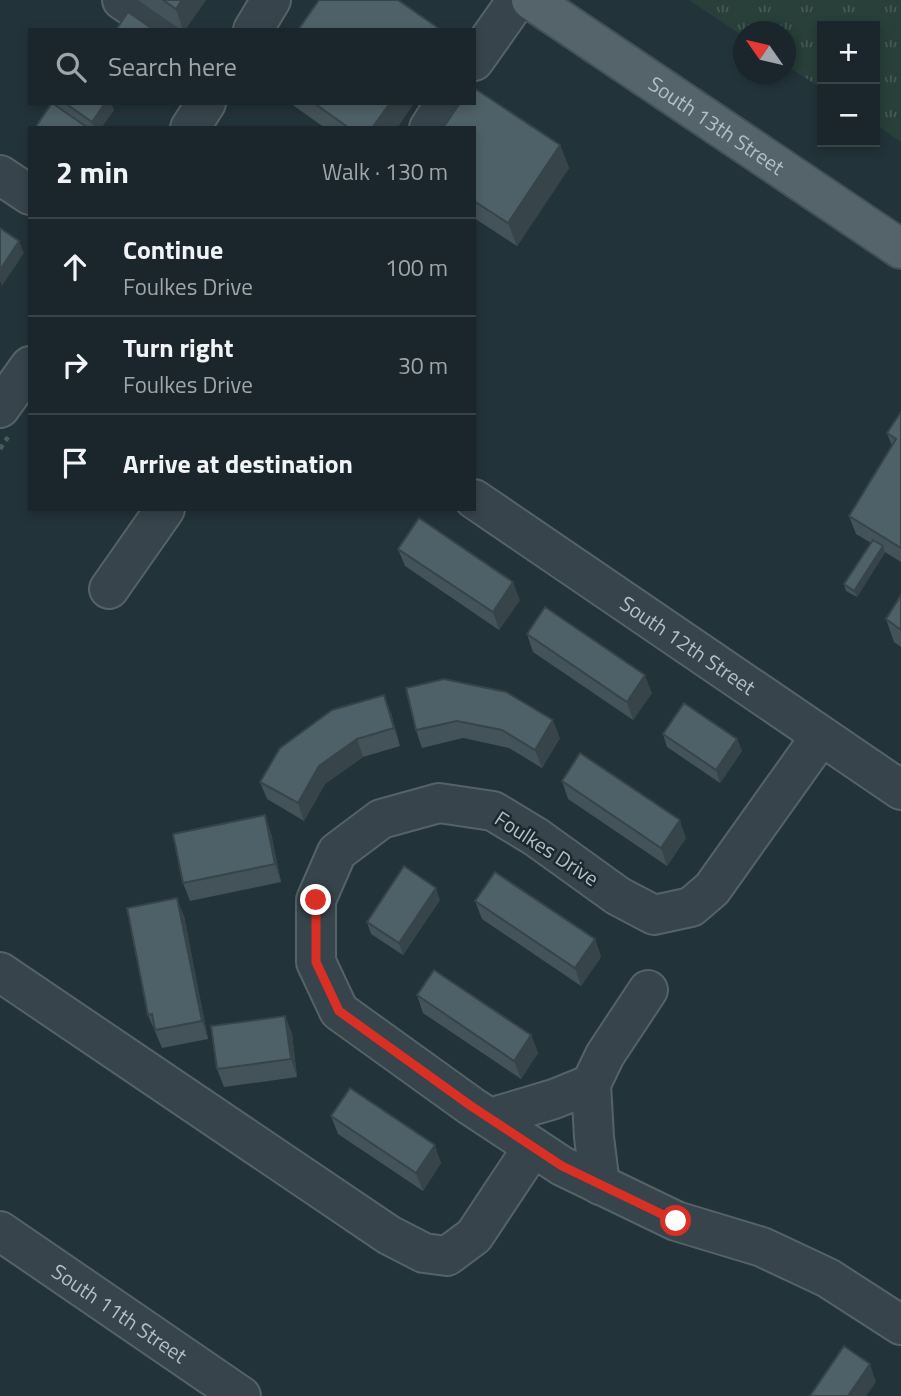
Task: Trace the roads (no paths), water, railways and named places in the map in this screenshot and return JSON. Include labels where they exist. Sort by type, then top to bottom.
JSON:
[{"type":"main road","name":"South 13th Street","points":[[531,0],[901,250]]},
{"type":"street","points":[[122,0],[163,28]]},
{"type":"street","points":[[254,28],[271,0]]},
{"type":"street","points":[[476,58],[517,0]]},
{"type":"street","points":[[191,126],[205,105]]},
{"type":"street","points":[[430,126],[444,105]]},
{"type":"street","points":[[0,175],[28,194]]},
{"type":"street","points":[[0,408],[28,369]]},
{"type":"street","name":"South 12th Street","points":[[476,500],[901,790]]},
{"type":"street","points":[[109,589],[164,511]]},
{"type":"street","name":"Foulkes Drive","points":[[821,736],[712,890],[691,907],[654,915],[618,896],[536,836],[493,811],[439,803],[381,819],[337,852],[316,900],[316,962],[339,1011],[562,1166],[676,1221],[774,1252],[828,1278],[901,1325]]},
{"type":"street","points":[[0,972],[389,1235],[424,1253],[447,1256],[474,1236],[533,1147]]},
{"type":"street","points":[[600,1185],[594,1137],[592,1084],[604,1055],[648,990]]},
{"type":"street","points":[[490,1118],[554,1099],[592,1084]]},
{"type":"street","name":"South 11th Street","points":[[0,1231],[241,1396]]}]
